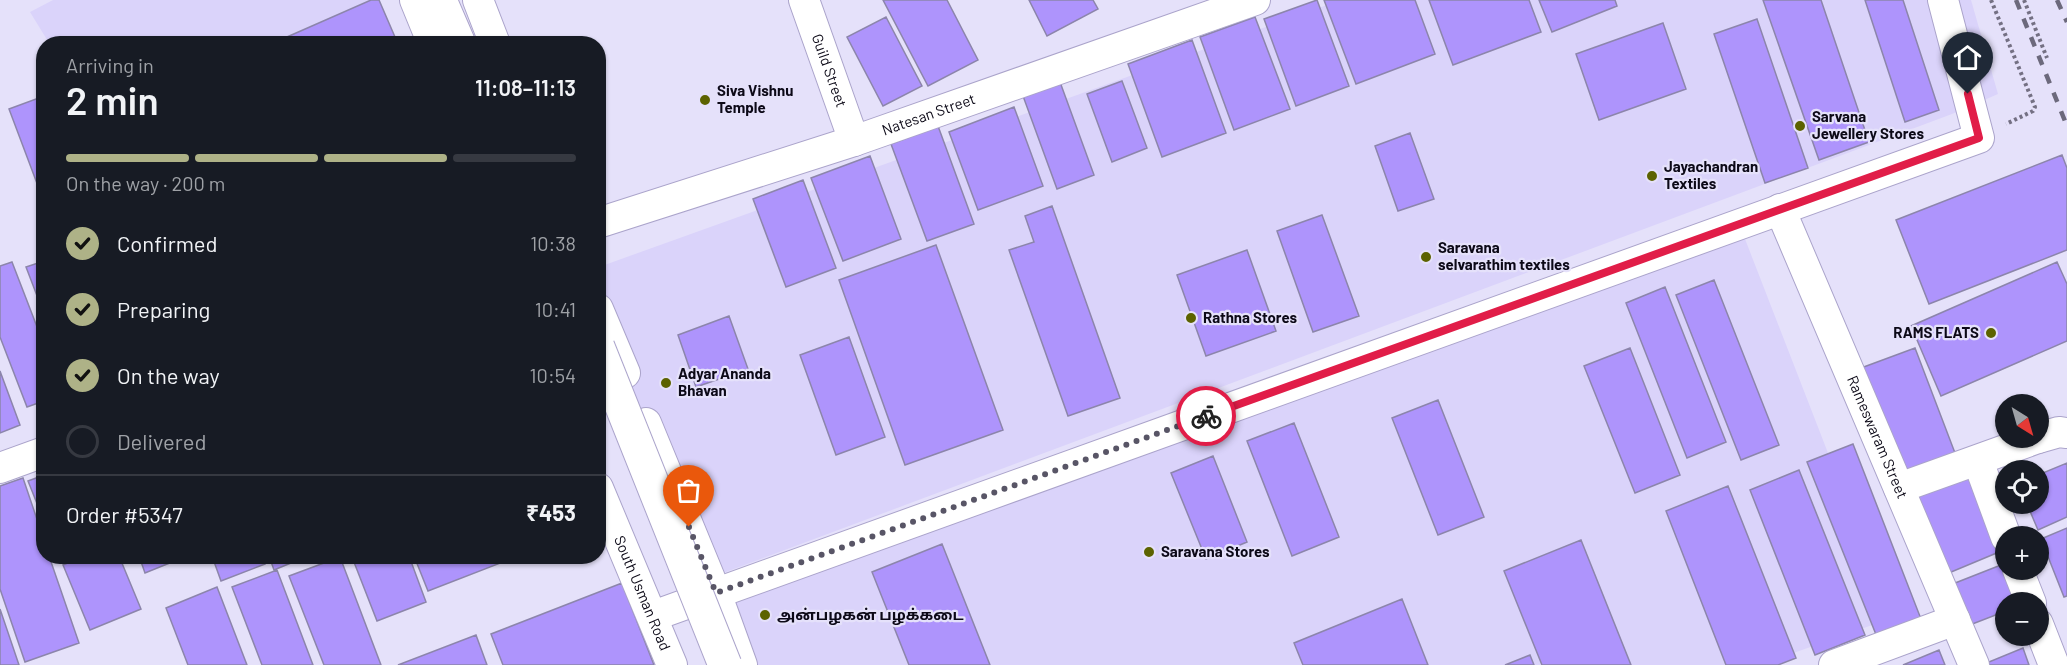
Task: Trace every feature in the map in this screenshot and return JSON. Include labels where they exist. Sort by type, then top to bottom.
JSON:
[{"type":"main road","points":[[440,0],[456,36]]},
{"type":"main road","points":[[461,0],[474,36]]},
{"type":"main road","points":[[606,367],[725,665]]},
{"type":"main road","points":[[606,406],[710,665]]},
{"type":"street","points":[[415,0],[430,36]]},
{"type":"street","points":[[478,0],[492,36]]},
{"type":"street","name":"Guild Street","points":[[804,0],[854,141]]},
{"type":"street","name":"Natesan Street","points":[[606,220],[854,141],[1255,0]]},
{"type":"street","points":[[653,616],[1979,138],[1943,0]]},
{"type":"street","name":"Rameswaram Street","points":[[1780,209],[1974,665]]},
{"type":"street","points":[[606,328],[716,593],[742,665]]},
{"type":"street","points":[[2049,435],[2059,432],[2067,433]]},
{"type":"street","points":[[1899,488],[2012,448]]},
{"type":"street","points":[[0,468],[36,455]]},
{"type":"street","points":[[1978,461],[2002,526]]},
{"type":"street","name":"South Usman Road","points":[[606,507],[672,665]]},
{"type":"street","points":[[1834,665],[1955,620]]},
{"type":"street","points":[[2047,646],[2054,665]]},
{"type":"path","points":[[1979,138],[2033,111],[2035,107],[1991,0]]},
{"type":"path","points":[[2024,0],[2047,58]]},
{"type":"shaded area","points":[[53,0],[379,0],[395,36],[45,36],[30,12]]},
{"type":"shaded area","points":[[1341,0],[1971,0],[1998,94],[1952,114],[699,582],[606,329],[606,264]]},
{"type":"shaded area","points":[[1745,239],[1892,618],[1760,665],[734,665],[709,606]]},
{"type":"building","points":[[371,0],[379,0],[395,36],[289,36]]},
{"type":"building","points":[[883,0],[947,0],[978,60],[928,86]]},
{"type":"building","points":[[1029,0],[1093,0],[1098,9],[1047,36]]},
{"type":"building","points":[[1317,0],[1349,86],[1296,106],[1264,19]]},
{"type":"building","points":[[1324,0],[1415,0],[1435,54],[1356,84]]},
{"type":"building","points":[[1429,0],[1529,0],[1541,32],[1453,65]]},
{"type":"building","points":[[1539,0],[1615,0],[1617,6],[1552,32]]},
{"type":"building","points":[[1763,0],[1821,0],[1869,142],[1819,160]]},
{"type":"building","points":[[1865,0],[1903,0],[1939,110],[1905,122]]},
{"type":"building","points":[[886,17],[922,86],[883,106],[847,37]]},
{"type":"building","points":[[1255,17],[1290,109],[1234,130],[1200,37]]},
{"type":"building","points":[[1757,19],[1808,168],[1765,183],[1714,34]]},
{"type":"building","points":[[1663,23],[1686,89],[1599,120],[1576,54]]},
{"type":"building","points":[[1192,40],[1226,133],[1162,157],[1128,64]]},
{"type":"building","points":[[1122,81],[1147,148],[1112,162],[1087,94]]},
{"type":"building","points":[[1060,82],[1094,175],[1057,189],[1023,96]]},
{"type":"building","points":[[36,99],[36,181],[9,109]]},
{"type":"building","points":[[1014,107],[1043,186],[978,210],[949,132]]},
{"type":"building","points":[[938,126],[974,224],[927,241],[891,144]]},
{"type":"building","points":[[1410,133],[1434,199],[1398,211],[1375,146]]},
{"type":"building","points":[[2062,155],[2067,168],[2067,250],[1929,304],[1896,220]]},
{"type":"building","points":[[870,156],[901,239],[843,261],[811,178]]},
{"type":"building","points":[[803,180],[836,268],[786,287],[753,199]]},
{"type":"building","points":[[1052,206],[1120,398],[1068,416],[1009,250],[1034,242],[1025,216]]},
{"type":"building","points":[[1322,215],[1359,316],[1313,332],[1277,231]]},
{"type":"building","points":[[936,245],[1003,430],[905,465],[839,280]]},
{"type":"building","points":[[1247,250],[1276,331],[1206,356],[1177,275]]},
{"type":"building","points":[[12,262],[36,324],[36,404],[27,407],[0,337],[0,266]]},
{"type":"building","name":"RAMS FLATS","points":[[2057,262],[2067,284],[2067,341],[1941,396],[1911,326]]},
{"type":"building","points":[[36,264],[36,293],[26,267]]},
{"type":"building","points":[[1714,280],[1779,445],[1741,460],[1676,295]]},
{"type":"building","points":[[1665,287],[1726,442],[1687,458],[1626,303]]},
{"type":"building","points":[[729,316],[748,369],[696,387],[678,335]]},
{"type":"building","points":[[849,337],[885,437],[836,455],[800,355]]},
{"type":"building","points":[[1630,348],[1680,475],[1635,493],[1584,366]]},
{"type":"building","points":[[1915,348],[1955,453],[1901,473],[1861,368]]},
{"type":"building","points":[[0,371],[20,425],[0,433]]},
{"type":"building","points":[[1438,400],[1484,517],[1438,535],[1392,418]]},
{"type":"building","points":[[1294,423],[1339,537],[1292,556],[1247,441]]},
{"type":"building","points":[[1853,444],[1921,619],[1877,637],[1807,462]]},
{"type":"building","points":[[1213,456],[1247,542],[1206,559],[1171,473]]},
{"type":"building","points":[[2067,463],[2067,517],[2047,526],[2036,526],[2031,514],[2049,514],[2049,470]]},
{"type":"building","points":[[1799,470],[1865,635],[1815,655],[1750,490]]},
{"type":"building","points":[[1966,471],[1995,542],[1995,554],[1944,575],[1911,493]]},
{"type":"building","points":[[23,478],[36,516],[36,564],[52,564],[79,643],[25,662],[0,589],[0,486]]},
{"type":"building","points":[[36,478],[36,501],[28,481]]},
{"type":"building","points":[[1728,486],[1796,658],[1778,665],[1726,665],[1666,511]]},
{"type":"building","points":[[2067,528],[2067,596],[2064,597],[2049,559],[2049,536]]},
{"type":"building","points":[[1581,540],[1631,665],[1542,665],[1504,571]]},
{"type":"building","points":[[942,544],[990,665],[909,665],[872,572]]},
{"type":"building","points":[[122,564],[141,609],[90,630],[63,565]]},
{"type":"building","points":[[142,564],[167,564],[145,573]]},
{"type":"building","points":[[215,564],[265,564],[221,581]]},
{"type":"building","points":[[272,564],[289,564],[274,570]]},
{"type":"building","points":[[321,564],[343,564],[381,665],[324,665],[289,576]]},
{"type":"building","points":[[355,564],[412,564],[426,602],[377,621]]},
{"type":"building","points":[[417,564],[498,564],[428,591]]},
{"type":"building","points":[[1995,567],[1995,580],[2014,580],[2020,592],[1995,592],[1995,615],[1962,628],[1945,587]]},
{"type":"building","points":[[277,570],[313,665],[262,665],[232,587]]},
{"type":"building","points":[[622,583],[654,665],[503,665],[491,634]]},
{"type":"building","points":[[217,587],[247,665],[188,665],[166,608]]},
{"type":"building","points":[[1402,599],[1428,665],[1303,665],[1294,643]]},
{"type":"building","points":[[0,609],[19,665],[0,665]]},
{"type":"building","points":[[476,635],[487,665],[398,665]]},
{"type":"building","points":[[2023,648],[2029,665],[1984,664]]},
{"type":"building","points":[[1939,650],[1945,665],[1903,665]]},
{"type":"building","points":[[1530,655],[1534,665],[1505,665]]},
{"type":"railway","points":[[2016,0],[2067,126]]},
{"type":"railway","points":[[2057,0],[2067,22]]},
{"type":"way so far","points":[[689,527],[716,593],[1206,416]]},
{"type":"place","name":"Siva Vishnu Temple","points":[[705,100]]},
{"type":"place","name":"Sarvana Jewellery Stores","points":[[1800,126]]},
{"type":"place","name":"Jayachandran Textiles","points":[[1652,176]]},
{"type":"place","name":"Saravana selvarathim textiles","points":[[1426,257]]},
{"type":"place","name":"Rathna Stores","points":[[1191,318]]},
{"type":"place","name":"RAMS FLATS","points":[[1991,333]]},
{"type":"place","name":"Adyar Ananda Bhavan","points":[[666,383]]},
{"type":"place","name":"Saravana Stores","points":[[1149,552]]},
{"type":"place","name":"அன்பழகன் பழக்கடை","points":[[765,615]]},
{"type":"route","points":[[1206,416],[1979,138],[1968,94]]}]
